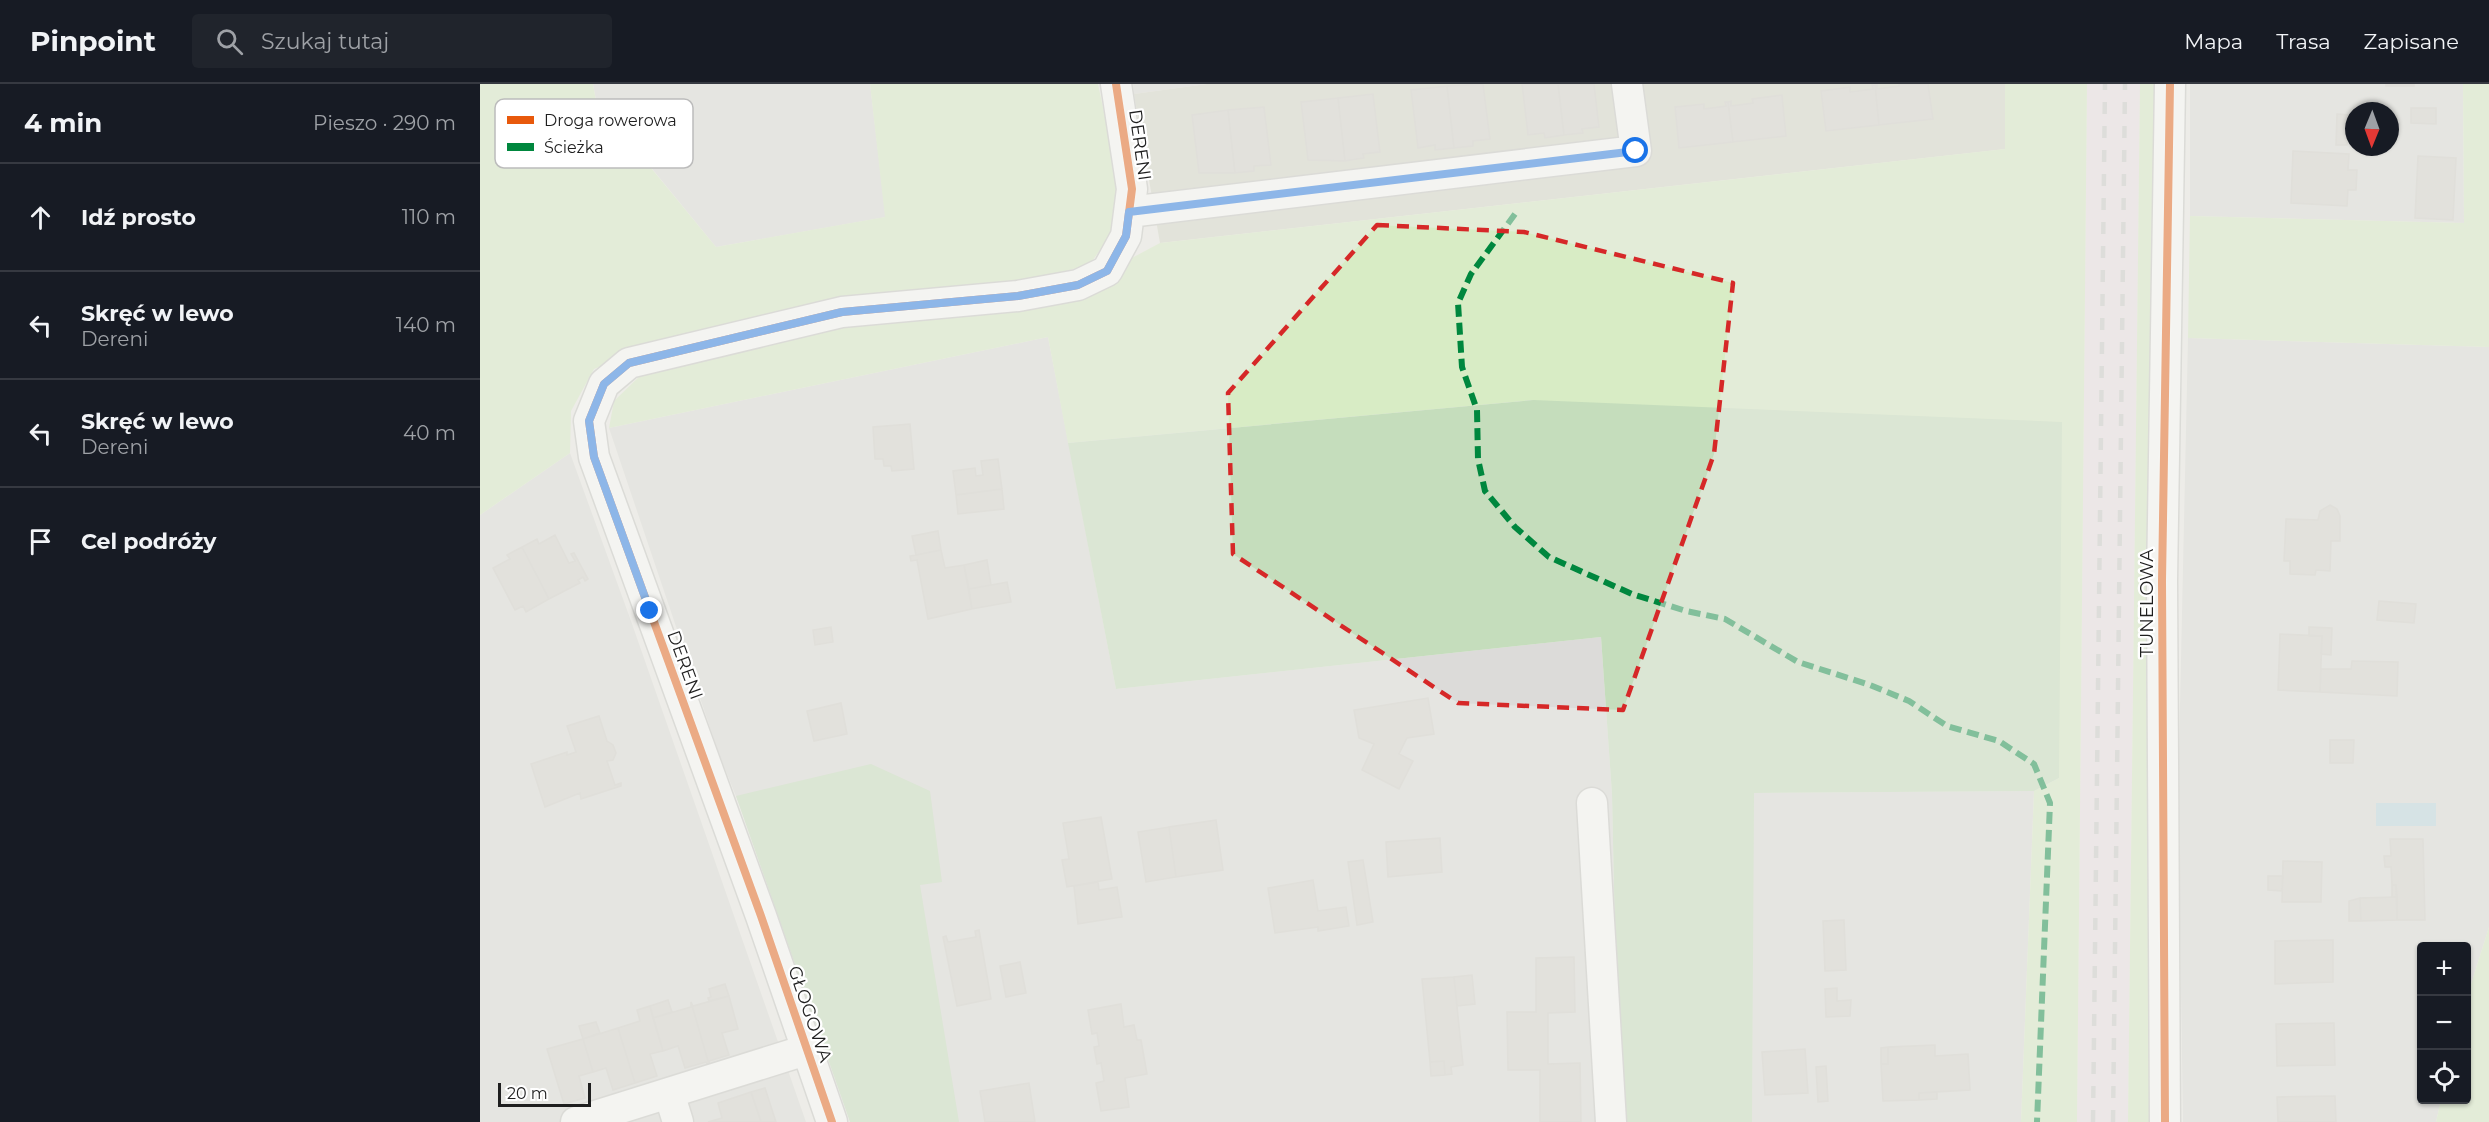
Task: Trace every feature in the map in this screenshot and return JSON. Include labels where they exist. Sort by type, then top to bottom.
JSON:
[{"type":"street","name":"DERENI","points":[[761,916],[594,457],[589,421],[604,384],[629,363],[842,312],[1018,296],[1078,285],[1107,271],[1126,236],[1132,189],[1116,84]]},
{"type":"street","points":[[1129,212],[1636,151],[1628,84]]},
{"type":"street","name":"TUNELOWA","points":[[2165,1122],[2162,569],[2169,84]]},
{"type":"street","points":[[1592,803],[1611,1122]]},
{"type":"street","name":"GŁOGOWA","points":[[761,916],[832,1122]]},
{"type":"street","points":[[576,1122],[806,1050]]},
{"type":"street","points":[[669,1093],[678,1122]]},
{"type":"highlighted area","points":[[1377,225],[1524,232],[1733,283],[1714,454],[1623,710],[1458,703],[1233,554],[1228,393]]},
{"type":"shaded area","points":[[593,84],[870,84],[886,217],[716,247],[652,168],[693,168],[693,99],[596,99]]},
{"type":"shaded area","points":[[1133,84],[1207,84],[1134,94]]},
{"type":"shaded area","points":[[1207,84],[2005,84],[2006,149],[1160,243],[1134,94]]},
{"type":"shaded area","points":[[2087,84],[2140,84],[2128,1122],[2077,1122]]},
{"type":"shaded area","points":[[2190,84],[2463,84],[2464,223],[2190,216]]},
{"type":"shaded area","points":[[1048,337],[1116,689],[1601,637],[1612,794],[1619,1122],[867,1122],[719,754],[609,428]]},
{"type":"shaded area","points":[[2188,338],[2489,347],[2489,927],[2471,984],[2471,942],[2417,942],[2417,1104],[2440,1104],[2436,1122],[2183,1122],[2178,798]]},
{"type":"shaded area","points":[[570,453],[806,1122],[480,1122],[480,515]]},
{"type":"shaded area","points":[[2034,791],[2021,1122],[1752,1122],[1753,793]]},
{"type":"green space","points":[[480,84],[593,84],[596,99],[495,99],[495,168],[651,168],[716,247],[885,217],[870,84],[1098,84],[1119,183],[1115,229],[1090,264],[1008,288],[644,348],[594,369],[571,411],[570,453],[480,515]]},
{"type":"green space","points":[[2005,84],[2087,84],[2077,1122],[2021,1122],[2034,791],[2059,778],[1533,400],[1068,443],[1048,337],[609,428],[614,401],[644,372],[824,328],[1078,301],[1130,259],[1160,243],[2005,149]]},
{"type":"green space","points":[[2140,84],[2157,84],[2153,1122],[2128,1122]]},
{"type":"green space","points":[[2463,84],[2489,84],[2489,347],[2188,338],[2190,216],[2464,223]]},
{"type":"green space","points":[[1533,400],[2062,422],[2059,778],[2034,791],[1754,793],[1752,1122],[1619,1122],[1612,794],[1601,637],[1116,689],[1068,443]]},
{"type":"green space","points":[[871,764],[930,791],[942,882],[920,885],[959,1122],[850,1122],[736,796]]},
{"type":"green space","points":[[2489,927],[2489,1122],[2436,1122],[2440,1104],[2471,1104],[2471,984]]},
{"type":"water","points":[[2376,803],[2436,803],[2436,826],[2376,826]]},
{"type":"building","points":[[1483,84],[1490,139],[1473,141],[1473,146],[1454,148],[1447,86]]},
{"type":"building","points":[[1522,84],[1558,84],[1564,135],[1545,138],[1544,133],[1528,135]]},
{"type":"building","points":[[1558,84],[1594,84],[1599,127],[1582,129],[1583,133],[1564,135]]},
{"type":"building","points":[[1877,84],[1877,89],[1899,86],[1899,84],[1928,84],[1933,119],[1879,125],[1875,85]]},
{"type":"building","points":[[2386,84],[2414,84],[2414,86],[2386,86]]},
{"type":"building","points":[[1872,85],[1875,85],[1879,125],[1826,131],[1821,91],[1850,87],[1850,92],[1873,89]]},
{"type":"building","points":[[1447,86],[1454,148],[1435,150],[1435,145],[1418,148],[1411,90]]},
{"type":"building","points":[[1373,94],[1380,152],[1363,154],[1364,158],[1345,161],[1338,98]]},
{"type":"building","points":[[1782,95],[1786,136],[1733,142],[1728,102],[1731,101],[1731,106],[1753,103],[1752,99]]},
{"type":"building","points":[[1338,98],[1345,161],[1308,160],[1301,102]]},
{"type":"building","points":[[1725,102],[1728,102],[1733,142],[1679,148],[1675,107],[1704,104],[1704,109],[1726,106]]},
{"type":"building","points":[[1264,107],[1271,165],[1254,166],[1254,171],[1235,173],[1228,110]]},
{"type":"building","points":[[2411,108],[2436,108],[2436,124],[2411,123]]},
{"type":"building","points":[[1228,110],[1235,173],[1199,173],[1192,115]]},
{"type":"building","points":[[2337,114],[2345,115],[2345,145],[2336,145]]},
{"type":"building","points":[[2293,151],[2345,154],[2345,156],[2349,156],[2348,170],[2357,170],[2356,190],[2348,190],[2347,206],[2291,203]]},
{"type":"building","points":[[2418,156],[2456,158],[2453,220],[2415,218]]},
{"type":"building","points":[[910,424],[914,469],[892,471],[891,466],[884,466],[883,459],[875,459],[873,427]]},
{"type":"building","points":[[998,459],[1002,489],[956,495],[953,471],[975,468],[976,476],[983,475],[981,461]]},
{"type":"building","points":[[1002,489],[1004,509],[958,514],[956,495]]},
{"type":"building","points":[[2330,505],[2337,509],[2340,516],[2340,541],[2331,541],[2330,571],[2316,570],[2315,575],[2290,574],[2290,561],[2284,561],[2286,519],[2318,520],[2320,511]]},
{"type":"building","points":[[938,531],[941,550],[916,555],[912,536]]},
{"type":"building","points":[[555,535],[569,563],[575,561],[571,554],[574,553],[588,579],[585,581],[583,577],[578,580],[580,583],[549,599],[522,547],[537,539],[539,544]]},
{"type":"building","points":[[522,547],[549,599],[526,612],[523,606],[515,610],[493,568],[510,559],[507,555]]},
{"type":"building","points":[[941,550],[945,568],[964,565],[972,609],[928,619],[917,560],[911,561],[910,556]]},
{"type":"building","points":[[987,560],[991,585],[969,589],[964,565]]},
{"type":"building","points":[[1007,582],[1011,602],[972,609],[969,589]]},
{"type":"building","points":[[2379,601],[2416,604],[2414,623],[2377,620]]},
{"type":"building","points":[[831,627],[833,642],[815,645],[813,630]]},
{"type":"building","points":[[2309,627],[2332,628],[2331,655],[2321,654],[2322,636],[2309,636]]},
{"type":"building","points":[[2280,634],[2322,636],[2320,692],[2278,690]]},
{"type":"building","points":[[2352,661],[2398,662],[2397,696],[2320,692],[2321,669],[2351,669]]},
{"type":"building","points":[[1428,698],[1434,734],[1407,738],[1399,754],[1413,761],[1399,789],[1362,770],[1374,744],[1359,738],[1354,710]]},
{"type":"building","points":[[841,703],[847,734],[814,741],[807,711]]},
{"type":"building","points":[[599,716],[607,741],[613,745],[616,753],[613,760],[607,761],[615,785],[621,783],[621,786],[581,799],[580,793],[545,807],[531,764],[567,752],[567,755],[576,752],[567,726]]},
{"type":"building","points":[[2330,740],[2354,740],[2353,763],[2330,763]]},
{"type":"building","points":[[1101,817],[1112,879],[1067,887],[1062,860],[1069,859],[1063,823]]},
{"type":"building","points":[[1216,820],[1223,870],[1176,877],[1169,827]]},
{"type":"building","points":[[1169,827],[1176,877],[1146,882],[1138,832]]},
{"type":"building","points":[[1440,838],[1442,872],[1388,877],[1386,842]]},
{"type":"building","points":[[2390,839],[2423,839],[2425,920],[2397,920],[2396,885],[2392,885],[2391,867],[2385,867],[2384,856],[2391,856]]},
{"type":"building","points":[[1363,860],[1373,922],[1357,925],[1348,862]]},
{"type":"building","points":[[2283,861],[2322,862],[2321,902],[2282,902]]},
{"type":"building","points":[[2268,876],[2283,876],[2282,891],[2268,890]]},
{"type":"building","points":[[1313,880],[1318,911],[1346,907],[1349,926],[1318,931],[1318,927],[1275,933],[1268,888]]},
{"type":"building","points":[[1098,882],[1099,890],[1117,887],[1122,917],[1078,924],[1074,886]]},
{"type":"building","points":[[2392,885],[2396,885],[2397,897],[2392,897]]},
{"type":"building","points":[[2397,897],[2397,920],[2361,921],[2360,898]]},
{"type":"building","points":[[2360,898],[2361,921],[2349,921],[2349,901]]},
{"type":"building","points":[[1844,920],[1846,970],[1825,971],[1823,921]]},
{"type":"building","points":[[979,930],[991,999],[957,1006],[943,937],[946,936],[948,942],[976,937],[975,931]]},
{"type":"building","points":[[2333,940],[2333,982],[2275,984],[2275,941]]},
{"type":"building","points":[[1574,957],[1575,1012],[1548,1013],[1548,1064],[1580,1063],[1581,1122],[1540,1122],[1540,1070],[1508,1070],[1507,1012],[1536,1012],[1536,958]]},
{"type":"building","points":[[1020,962],[1026,993],[1006,997],[1000,966]]},
{"type":"building","points":[[1472,975],[1475,1004],[1457,1006],[1454,977]]},
{"type":"building","points":[[1454,977],[1463,1065],[1451,1067],[1452,1074],[1445,1075],[1444,1061],[1430,1062],[1422,979]]},
{"type":"building","points":[[725,984],[729,996],[709,1001],[708,998],[711,997],[709,989]]},
{"type":"building","points":[[1837,988],[1837,1001],[1851,1000],[1850,1016],[1826,1017],[1825,989]]},
{"type":"building","points":[[729,996],[738,1029],[722,1033],[729,1055],[709,1061],[710,1068],[691,1002],[693,1006]]},
{"type":"building","points":[[668,1000],[672,1012],[653,1018],[650,1006]]},
{"type":"building","points":[[691,1002],[710,1068],[706,1062],[685,1068],[678,1046],[663,1051],[653,1018],[691,1007]]},
{"type":"building","points":[[1121,1004],[1124,1027],[1134,1025],[1137,1040],[1141,1040],[1147,1074],[1125,1078],[1129,1107],[1101,1111],[1096,1083],[1104,1081],[1101,1063],[1097,1064],[1094,1047],[1099,1046],[1097,1033],[1092,1034],[1088,1010]]},
{"type":"building","points":[[650,1006],[663,1051],[650,1054],[657,1076],[635,1083],[618,1028],[640,1021],[637,1010]]},
{"type":"building","points":[[596,1022],[600,1033],[583,1039],[579,1026]]},
{"type":"building","points":[[2334,1023],[2335,1065],[2277,1066],[2276,1024]]},
{"type":"building","points":[[618,1028],[635,1083],[613,1090],[606,1068],[593,1072],[583,1039]]},
{"type":"building","points":[[583,1039],[593,1072],[579,1076],[585,1098],[564,1104],[547,1049]]},
{"type":"building","points":[[1935,1045],[1935,1056],[1968,1054],[1970,1090],[1919,1093],[1919,1100],[1883,1101],[1881,1064],[1888,1064],[1888,1047]]},
{"type":"building","points":[[1888,1047],[1888,1064],[1881,1064],[1881,1048]]},
{"type":"building","points":[[1805,1049],[1808,1093],[1765,1095],[1762,1052]]},
{"type":"building","points":[[1444,1061],[1445,1075],[1431,1076],[1430,1062]]},
{"type":"building","points":[[1826,1066],[1828,1101],[1818,1102],[1816,1067]]},
{"type":"building","points":[[1029,1083],[1035,1122],[985,1122],[980,1091]]},
{"type":"building","points":[[765,1088],[776,1122],[761,1122],[751,1092]]},
{"type":"building","points":[[751,1092],[761,1122],[708,1122],[722,1118],[718,1103]]},
{"type":"building","points":[[1937,1092],[1937,1099],[1919,1100],[1919,1093]]},
{"type":"building","points":[[2335,1096],[2336,1122],[2278,1122],[2277,1097]]},
{"type":"railway","points":[[2093,1122],[2105,84]]},
{"type":"railway","points":[[2113,1122],[2125,84]]},
{"type":"marked path","points":[[1515,214],[1471,274],[1458,303],[1462,367],[1477,410],[1478,459],[1485,491],[1515,527],[1549,557],[1632,594],[1686,611],[1725,619],[1798,662],[1870,685],[1909,701],[1947,726],[1999,741],[2034,764],[2050,803],[2037,1122]]},
{"type":"cycle path","points":[[832,1122],[761,916],[594,457],[589,421],[604,384],[629,363],[842,312],[1018,296],[1078,285],[1107,271],[1126,236],[1132,189],[1116,84]]},
{"type":"cycle path","points":[[2165,1122],[2162,581],[2170,84]]},
{"type":"route","points":[[650,611],[594,457],[589,421],[604,384],[629,363],[842,312],[1018,296],[1078,285],[1107,271],[1126,236],[1129,212],[1636,151]]}]
